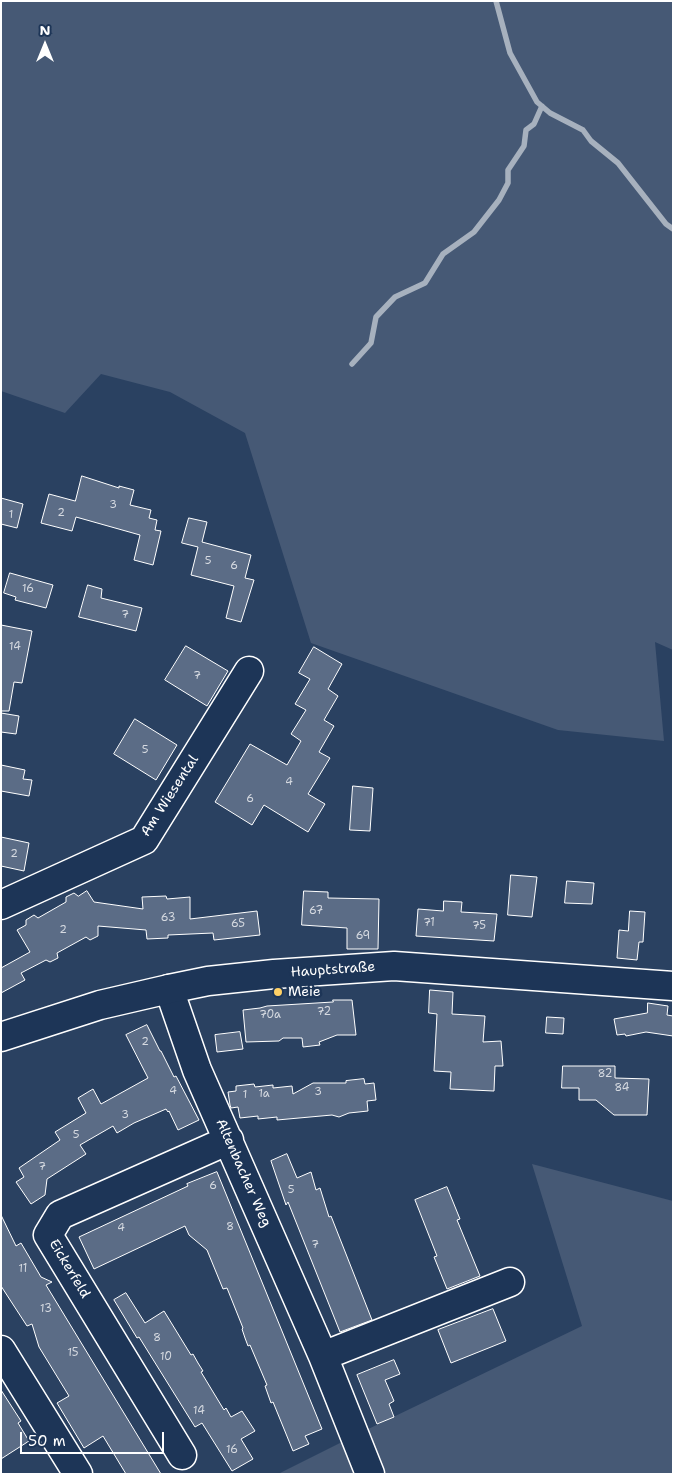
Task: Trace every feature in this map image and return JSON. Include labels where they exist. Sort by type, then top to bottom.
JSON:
[{"type":"street","name":"Am Wiesental","points":[[1,905],[144,840],[248,671]]},
{"type":"street","name":"Hauptstraße","points":[[1,1036],[100,1005],[208,981],[394,966],[673,986]]},
{"type":"street","name":"Altenbacher Weg","points":[[169,989],[197,1070],[230,1140],[323,1356],[370,1474]]},
{"type":"street","name":"Eickerfeld","points":[[182,1455],[48,1235],[60,1215],[230,1140]]},
{"type":"street","points":[[323,1356],[510,1282]]},
{"type":"street","points":[[1,1350],[78,1474]]},
{"type":"shaded area","points":[[1,1],[673,1],[673,650],[655,642],[664,741],[558,730],[311,643],[245,433],[170,392],[101,374],[65,413],[1,391]]},
{"type":"shaded area","points":[[532,1164],[673,1201],[673,1474],[377,1474],[360,1433],[582,1326]]},
{"type":"shaded area","points":[[346,1440],[360,1474],[278,1474]]},
{"type":"building","points":[[82,476],[119,488],[119,486],[134,490],[130,505],[151,510],[149,518],[157,520],[155,530],[161,531],[153,565],[134,560],[140,535],[76,517],[72,531],[41,523],[49,494],[75,501]]},
{"type":"building","points":[[1,498],[23,504],[17,528],[1,524]]},
{"type":"building","points":[[189,518],[207,522],[202,542],[251,555],[245,578],[254,580],[241,622],[226,618],[234,586],[191,575],[198,547],[182,543]]},
{"type":"building","points":[[10,573],[53,585],[46,608],[15,600],[16,597],[4,593]]},
{"type":"building","points":[[88,585],[102,589],[101,598],[142,608],[136,631],[79,617]]},
{"type":"building","points":[[1,625],[32,631],[22,683],[14,682],[9,711],[1,711]]},
{"type":"building","points":[[186,646],[228,671],[207,706],[165,680]]},
{"type":"building","points":[[314,647],[342,664],[328,689],[338,696],[324,720],[334,726],[319,752],[330,758],[308,794],[325,804],[308,832],[264,805],[252,825],[215,802],[250,744],[287,765],[301,741],[291,734],[306,710],[295,704],[310,679],[299,673]]},
{"type":"building","points":[[1,713],[19,716],[16,734],[1,732]]},
{"type":"building","points":[[135,719],[177,745],[156,780],[114,754]]},
{"type":"building","points":[[1,765],[25,770],[23,779],[32,780],[29,796],[1,791]]},
{"type":"building","points":[[353,786],[373,788],[370,831],[350,830]]},
{"type":"building","points":[[1,837],[29,843],[24,871],[1,866]]},
{"type":"building","points":[[511,875],[537,877],[532,917],[508,915]]},
{"type":"building","points":[[567,881],[594,883],[592,904],[565,903]]},
{"type":"building","points":[[87,891],[94,902],[143,909],[142,897],[166,896],[167,899],[190,897],[190,919],[257,911],[260,935],[214,940],[213,933],[168,935],[168,938],[147,939],[146,930],[98,926],[98,936],[90,940],[86,937],[57,953],[58,958],[50,962],[46,960],[21,973],[25,980],[1,993],[1,968],[30,952],[17,930],[26,925],[26,920],[34,915],[38,918],[66,902],[66,897],[74,893],[78,896]]},
{"type":"building","points":[[304,891],[328,892],[328,898],[379,899],[378,949],[347,949],[347,928],[302,925]]},
{"type":"building","points":[[444,901],[462,902],[461,912],[497,914],[494,941],[416,936],[418,909],[443,911]]},
{"type":"building","points":[[630,911],[645,912],[643,942],[639,942],[637,960],[617,958],[619,930],[628,931]]},
{"type":"building","points":[[430,990],[453,992],[452,1014],[485,1016],[483,1042],[501,1041],[503,1066],[495,1066],[494,1091],[450,1089],[451,1072],[434,1071],[437,1014],[429,1013]]},
{"type":"building","points":[[333,1000],[352,1000],[356,1035],[337,1035],[319,1042],[320,1045],[303,1047],[302,1038],[246,1042],[243,1010],[267,1006],[333,1002]]},
{"type":"building","points":[[648,1003],[668,1006],[667,1015],[673,1016],[673,1036],[646,1032],[626,1036],[625,1034],[617,1035],[614,1019],[647,1013]]},
{"type":"building","points":[[547,1017],[564,1018],[563,1034],[546,1033]]},
{"type":"building","points":[[147,1025],[199,1120],[178,1130],[169,1111],[166,1109],[134,1123],[117,1133],[113,1126],[80,1145],[86,1154],[47,1179],[45,1195],[31,1204],[16,1182],[24,1177],[19,1168],[60,1140],[55,1132],[86,1113],[78,1098],[93,1089],[101,1104],[148,1078],[126,1035]]},
{"type":"building","points":[[240,1032],[243,1049],[217,1052],[215,1035]]},
{"type":"building","points":[[563,1066],[615,1066],[615,1078],[649,1079],[647,1115],[614,1115],[596,1100],[579,1100],[579,1088],[562,1088]]},
{"type":"building","points":[[364,1079],[365,1084],[374,1083],[376,1100],[367,1101],[368,1111],[349,1113],[339,1117],[332,1115],[277,1120],[277,1117],[258,1119],[258,1116],[240,1118],[238,1107],[231,1108],[228,1092],[236,1091],[236,1086],[254,1084],[255,1087],[273,1085],[273,1088],[292,1086],[293,1094],[313,1083],[346,1083],[346,1081]]},
{"type":"building","points":[[287,1154],[297,1178],[311,1172],[316,1190],[320,1188],[329,1217],[331,1216],[372,1320],[340,1332],[288,1202],[286,1205],[271,1161]]},
{"type":"building","points":[[217,1172],[322,1429],[305,1436],[309,1444],[293,1451],[273,1402],[271,1403],[265,1386],[267,1385],[250,1345],[248,1346],[227,1288],[223,1289],[207,1250],[189,1235],[185,1226],[94,1269],[79,1237],[188,1186],[187,1184]]},
{"type":"building","points":[[447,1187],[460,1219],[457,1220],[480,1276],[447,1289],[434,1257],[437,1256],[415,1200]]},
{"type":"building","points":[[1,1215],[16,1246],[21,1243],[41,1277],[52,1282],[46,1285],[161,1474],[126,1474],[103,1436],[84,1448],[57,1403],[69,1396],[39,1347],[32,1324],[27,1326],[1,1286]]},
{"type":"building","points":[[126,1293],[145,1323],[164,1311],[191,1355],[193,1354],[203,1371],[201,1372],[224,1410],[226,1408],[231,1417],[242,1411],[255,1431],[241,1439],[253,1459],[232,1471],[202,1423],[195,1427],[114,1300]]},
{"type":"building","points":[[493,1309],[506,1341],[451,1363],[438,1330]]},
{"type":"building","points":[[394,1360],[400,1374],[385,1380],[394,1401],[389,1404],[394,1417],[377,1424],[357,1375]]},
{"type":"building","points":[[1,1390],[21,1421],[18,1423],[29,1441],[1,1459]]},
{"type":"waterway","points":[[496,1],[510,53],[537,102],[550,113],[583,130],[591,141],[618,163],[666,224],[673,229]]},
{"type":"waterway","points":[[352,364],[371,343],[376,317],[395,297],[425,283],[443,254],[474,232],[499,200],[508,183],[508,170],[524,146],[526,130],[534,124],[542,106]]},
{"type":"place","name":"Meie","points":[[278,992]]}]
